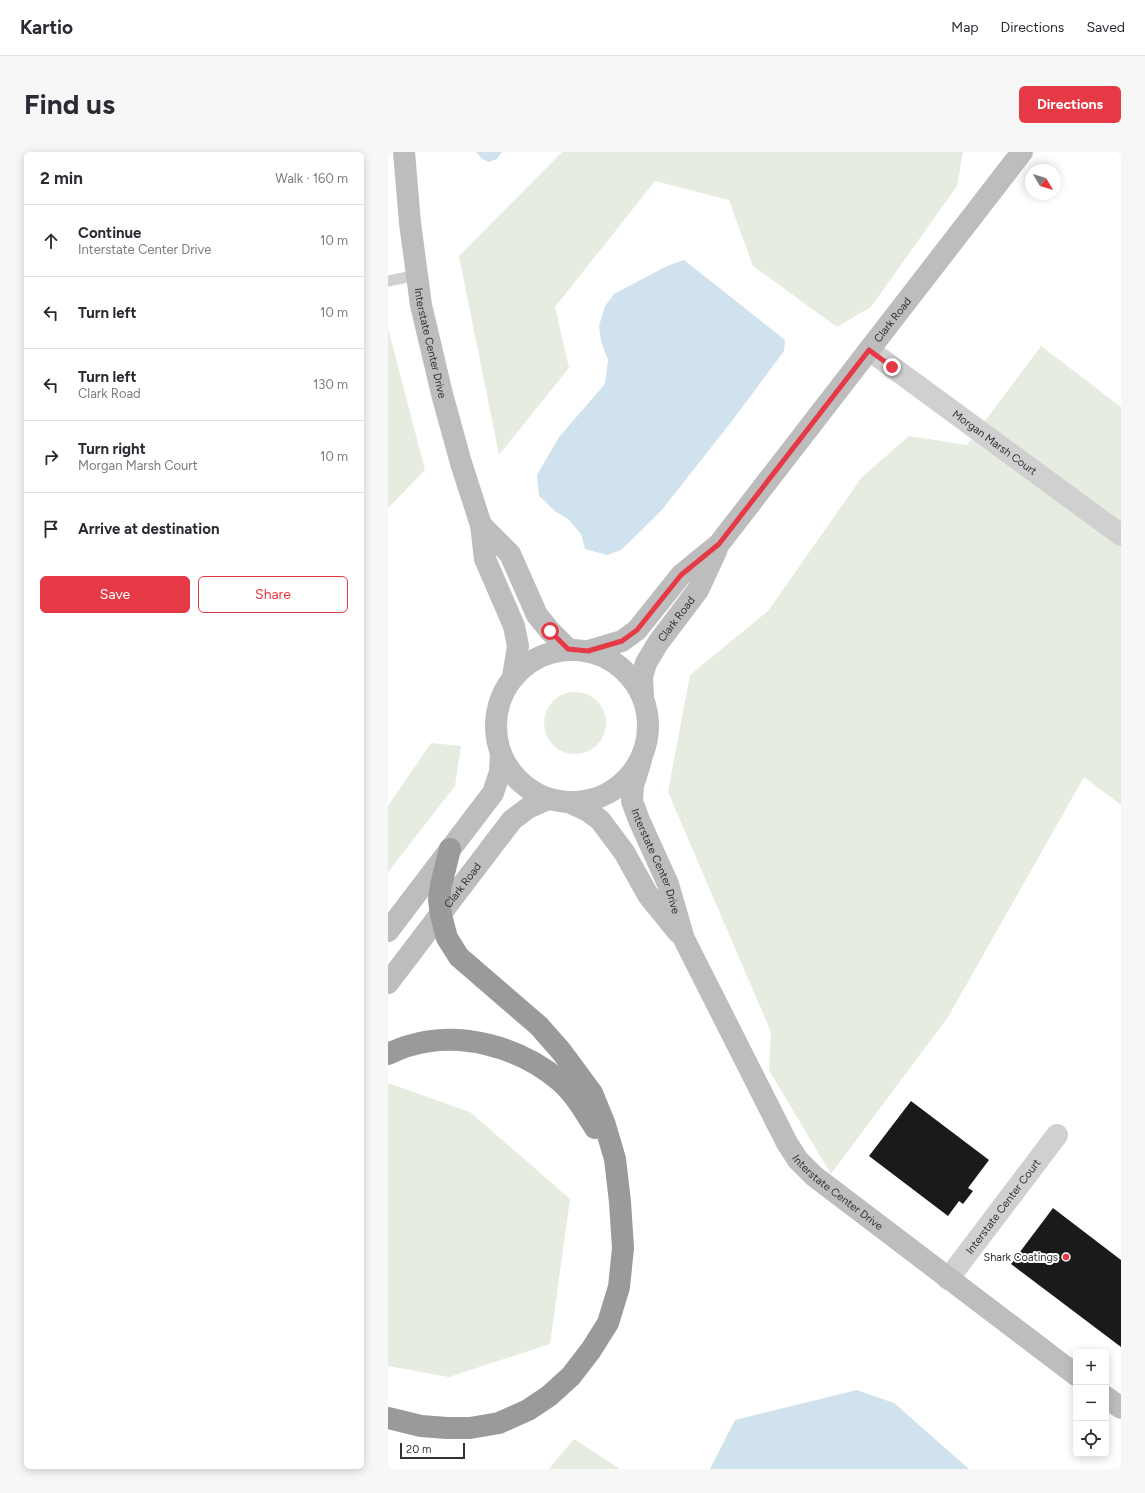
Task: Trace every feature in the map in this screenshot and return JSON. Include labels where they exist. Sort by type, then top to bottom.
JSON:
[{"type":"highway","points":[[388,1418],[421,1426],[470,1428],[499,1423],[528,1410],[550,1396],[571,1376],[592,1350],[608,1322],[619,1287],[623,1248],[615,1159],[605,1125],[592,1093],[561,1051],[539,1026],[459,957],[447,938],[440,915],[439,900],[441,885],[450,849]]},
{"type":"highway","points":[[388,1054],[408,1046],[435,1041],[457,1041],[492,1044],[527,1058],[561,1082],[580,1104],[615,1159]]},
{"type":"street","name":"Clark Road","points":[[513,677],[528,663],[547,653],[578,650],[622,641],[637,630],[681,575],[719,544],[1022,152]]},
{"type":"street","name":"Interstate Center Drive","points":[[406,153],[410,222],[421,305],[442,394],[461,463],[481,525],[485,559],[514,626],[518,646],[513,677]]},
{"type":"street","name":"Morgan Marsh Court","points":[[869,350],[1121,535]]},
{"type":"street","name":"Interstate Center Drive","points":[[481,525],[510,554],[538,615],[550,631],[578,650]]},
{"type":"street","name":"Clark Road","points":[[643,696],[642,677],[646,663],[658,643],[698,590],[719,544]]},
{"type":"street","points":[[578,650],[611,660],[630,675],[643,696]]},
{"type":"street","points":[[513,677],[502,695],[496,714],[496,734],[501,754],[512,774],[528,788],[548,799],[569,802],[591,800],[611,792],[628,778],[641,760]]},
{"type":"street","name":"Interstate Center Drive","points":[[643,696],[648,717],[647,739],[633,786],[632,801],[638,820],[668,884],[684,939],[787,1143],[798,1160],[814,1176],[1073,1373]]},
{"type":"street","points":[[388,931],[493,793],[500,772],[501,754]]},
{"type":"street","name":"Clark Road","points":[[388,983],[512,820],[528,808],[548,799]]},
{"type":"street","name":"Interstate Center Drive","points":[[569,802],[588,811],[600,820],[624,852],[648,895],[684,939]]},
{"type":"street","name":"Interstate Center Court","points":[[948,1278],[1057,1135]]},
{"type":"street","points":[[1109,1399],[1121,1408]]},
{"type":"lane","points":[[388,281],[417,275]]},
{"type":"shaded area","points":[[562,152],[963,152],[957,186],[871,307],[837,327],[753,266],[729,200],[655,181],[555,307],[569,368],[499,455],[459,256]]},
{"type":"shaded area","points":[[388,328],[425,470],[388,508]]},
{"type":"shaded area","points":[[1041,346],[1121,407],[1121,805],[1084,777],[948,1017],[831,1174],[769,1070],[771,1032],[668,792],[690,675],[768,611],[862,477],[909,436],[967,445]]},
{"type":"shaded area","points":[[575,692],[587,694],[597,701],[604,711],[606,723],[604,735],[597,745],[587,752],[575,754],[563,752],[553,745],[546,735],[544,723],[546,711],[553,701],[563,694]]},
{"type":"shaded area","points":[[431,743],[461,746],[455,786],[388,872],[388,806]]},
{"type":"shaded area","points":[[388,1083],[470,1112],[570,1199],[550,1344],[449,1377],[388,1366]]},
{"type":"shaded area","points":[[574,1439],[620,1469],[549,1469]]},
{"type":"water","points":[[476,152],[502,152],[497,159],[489,162],[482,159]]},
{"type":"water","points":[[684,260],[785,340],[784,351],[735,417],[661,511],[621,550],[607,555],[585,549],[581,534],[568,519],[556,512],[539,496],[537,475],[559,437],[605,384],[608,360],[601,341],[599,326],[605,306],[614,294],[667,266]]},
{"type":"water","points":[[857,1390],[894,1403],[969,1469],[710,1469],[735,1420]]},
{"type":"building","points":[[911,1101],[989,1160],[968,1188],[973,1191],[963,1204],[959,1201],[948,1216],[869,1156]]},
{"type":"building","points":[[1053,1208],[1121,1260],[1121,1347],[1011,1264]]},
{"type":"place","name":"Shark Coatings","points":[[1066,1257]]},
{"type":"route","points":[[550,631],[568,649],[588,651],[622,641],[637,630],[681,575],[719,544],[869,350],[892,367]]}]
